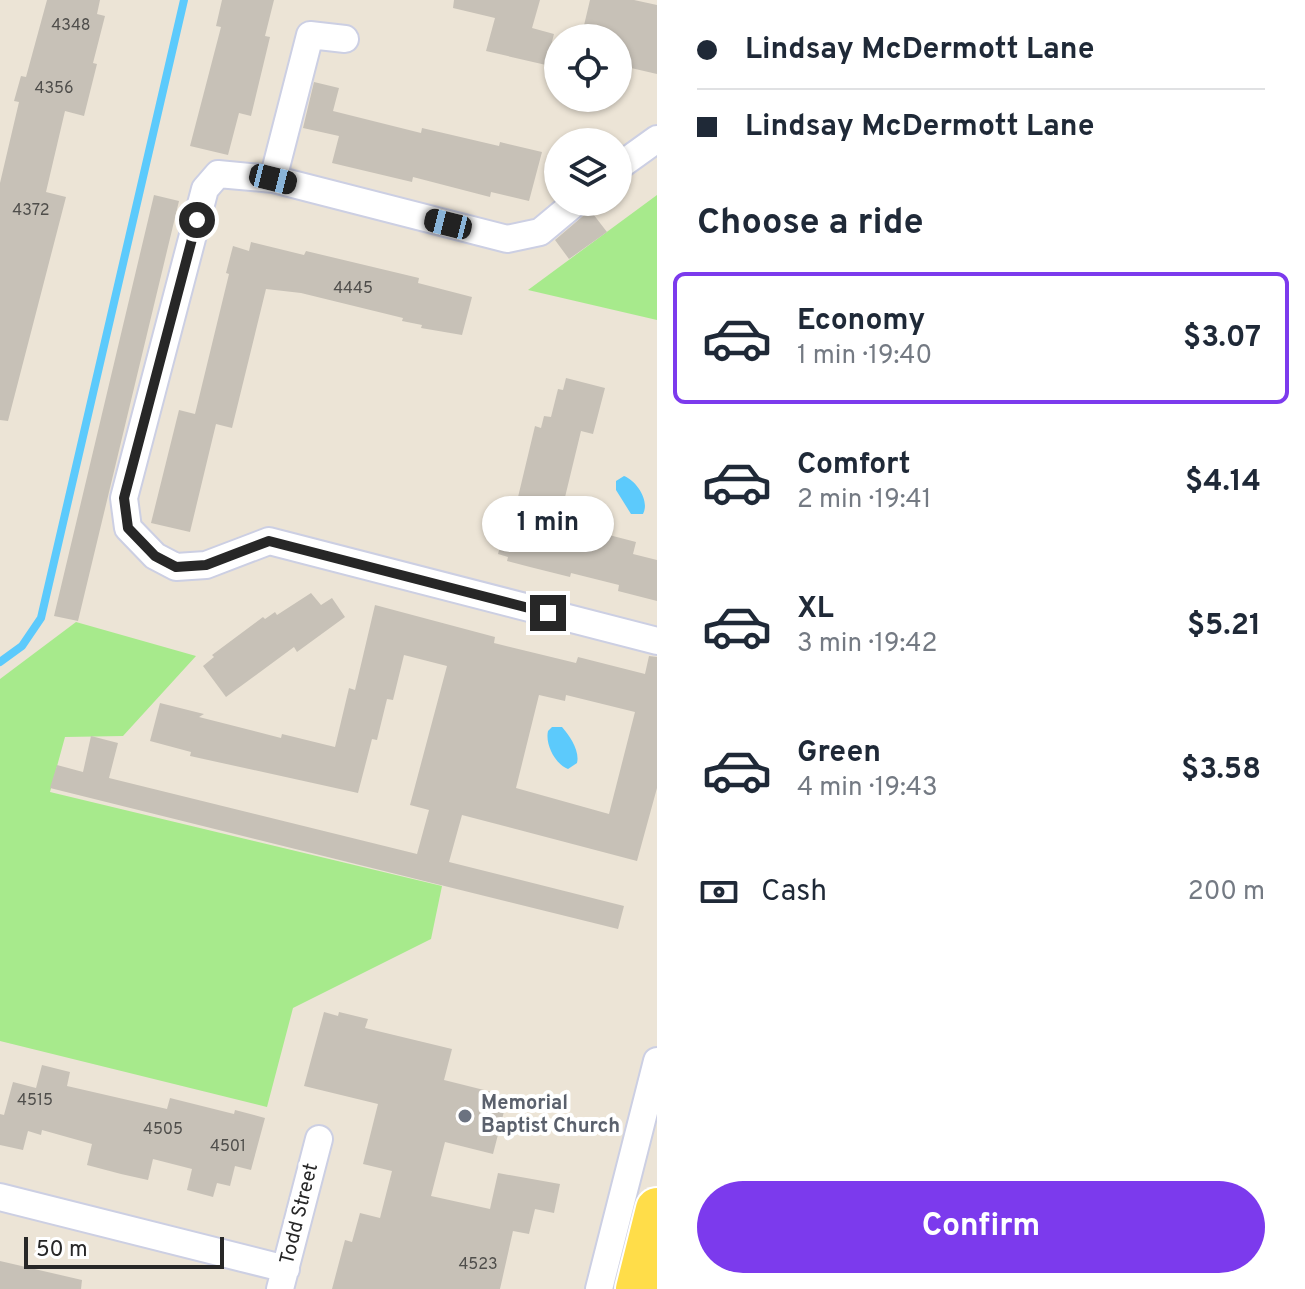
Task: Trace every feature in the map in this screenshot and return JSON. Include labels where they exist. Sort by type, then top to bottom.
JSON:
[{"type":"main road","points":[[637,1289],[657,1209]]},
{"type":"street","points":[[273,179],[310,35],[345,39]]},
{"type":"street","points":[[632,157],[657,139]]},
{"type":"street","points":[[559,216],[540,232],[507,239],[273,179],[218,174],[205,189],[124,498],[128,528],[155,556],[176,567],[206,565],[269,541],[657,641]]},
{"type":"street","points":[[599,1289],[657,1061]]},
{"type":"street","name":"Todd Street","points":[[283,1279],[319,1139]]},
{"type":"street","points":[[0,1197],[283,1279]]},
{"type":"green space","points":[[657,195],[657,320],[528,290],[632,216]]},
{"type":"green space","points":[[76,622],[196,656],[123,736],[65,737],[50,792],[442,886],[431,939],[293,1008],[267,1107],[0,1041],[0,679]]},
{"type":"water","points":[[624,476],[641,492],[645,503],[643,514],[631,514],[616,490],[616,481]]},
{"type":"water","points":[[552,727],[562,727],[576,749],[577,763],[568,769],[559,763],[550,747],[547,736]]},
{"type":"building","points":[[47,0],[100,0],[97,14],[105,16],[84,116],[65,111],[46,192],[66,197],[8,421],[0,420],[0,183],[19,102],[14,101],[21,76],[26,77]]},
{"type":"building","points":[[222,0],[274,0],[265,36],[270,37],[251,116],[239,113],[228,155],[190,146],[221,27],[216,26]]},
{"type":"building","points":[[454,0],[540,0],[532,28],[544,31],[544,65],[486,51],[495,18],[453,8]]},
{"type":"building","points":[[590,0],[634,0],[657,5],[657,74],[632,68],[632,24],[584,24]]},
{"type":"building","points":[[314,82],[339,88],[333,111],[421,133],[422,128],[499,146],[500,142],[542,152],[529,201],[491,192],[490,197],[413,177],[412,182],[332,163],[339,136],[303,128]]},
{"type":"building","points":[[154,195],[179,201],[78,621],[54,616]]},
{"type":"building","points":[[583,216],[595,216],[607,232],[569,259],[555,240]]},
{"type":"building","points":[[251,242],[304,255],[306,251],[419,278],[418,283],[472,297],[462,335],[421,328],[422,325],[402,321],[403,318],[301,293],[266,289],[232,428],[216,424],[190,532],[151,523],[179,410],[195,414],[233,246],[249,251]]},
{"type":"building","points":[[566,378],[605,388],[593,434],[581,431],[559,522],[636,542],[633,554],[657,560],[657,601],[618,591],[619,585],[530,567],[507,561],[508,557],[498,554],[508,516],[513,518],[535,426],[541,428],[544,416],[551,417],[558,389],[563,390]]},
{"type":"building","points":[[311,593],[321,605],[332,598],[345,617],[297,652],[294,647],[226,697],[203,666],[214,657],[212,655],[263,617],[265,619],[275,612],[277,615]]},
{"type":"building","points":[[375,605],[495,637],[494,643],[576,663],[578,657],[645,674],[649,656],[657,657],[657,788],[637,861],[462,815],[449,862],[624,906],[618,929],[50,788],[57,765],[83,772],[91,736],[118,743],[109,778],[417,854],[429,810],[410,805],[447,666],[404,655],[393,700],[387,699],[377,740],[372,739],[358,793],[190,756],[191,752],[150,741],[160,703],[204,714],[199,717],[281,738],[282,734],[335,747],[349,688],[355,690]],"holes":[[[539,695],[565,701],[566,695],[635,712],[609,814],[516,788]]]},
{"type":"building","points":[[324,1012],[368,1019],[365,1028],[452,1049],[444,1080],[508,1096],[493,1154],[445,1142],[431,1196],[490,1209],[498,1173],[560,1184],[554,1213],[535,1209],[529,1234],[513,1231],[500,1289],[332,1289],[345,1240],[352,1242],[360,1213],[380,1218],[392,1171],[363,1164],[378,1104],[304,1086]]},
{"type":"building","points":[[42,1065],[70,1072],[67,1086],[167,1109],[170,1098],[234,1114],[235,1110],[265,1118],[251,1170],[235,1166],[230,1186],[217,1183],[213,1197],[187,1190],[192,1169],[153,1159],[148,1180],[121,1174],[87,1165],[92,1144],[42,1130],[41,1135],[28,1131],[23,1150],[0,1145],[0,1114],[4,1115],[13,1082],[36,1088]]},
{"type":"building","points":[[0,1261],[82,1280],[81,1289],[0,1289]]},
{"type":"waterway","points":[[0,662],[22,646],[41,618],[184,0]]},
{"type":"place","name":"Memorial Baptist Church","points":[[465,1116]]},
{"type":"route","points":[[197,220],[124,498],[128,528],[155,556],[176,567],[206,565],[269,541],[548,613]]}]
